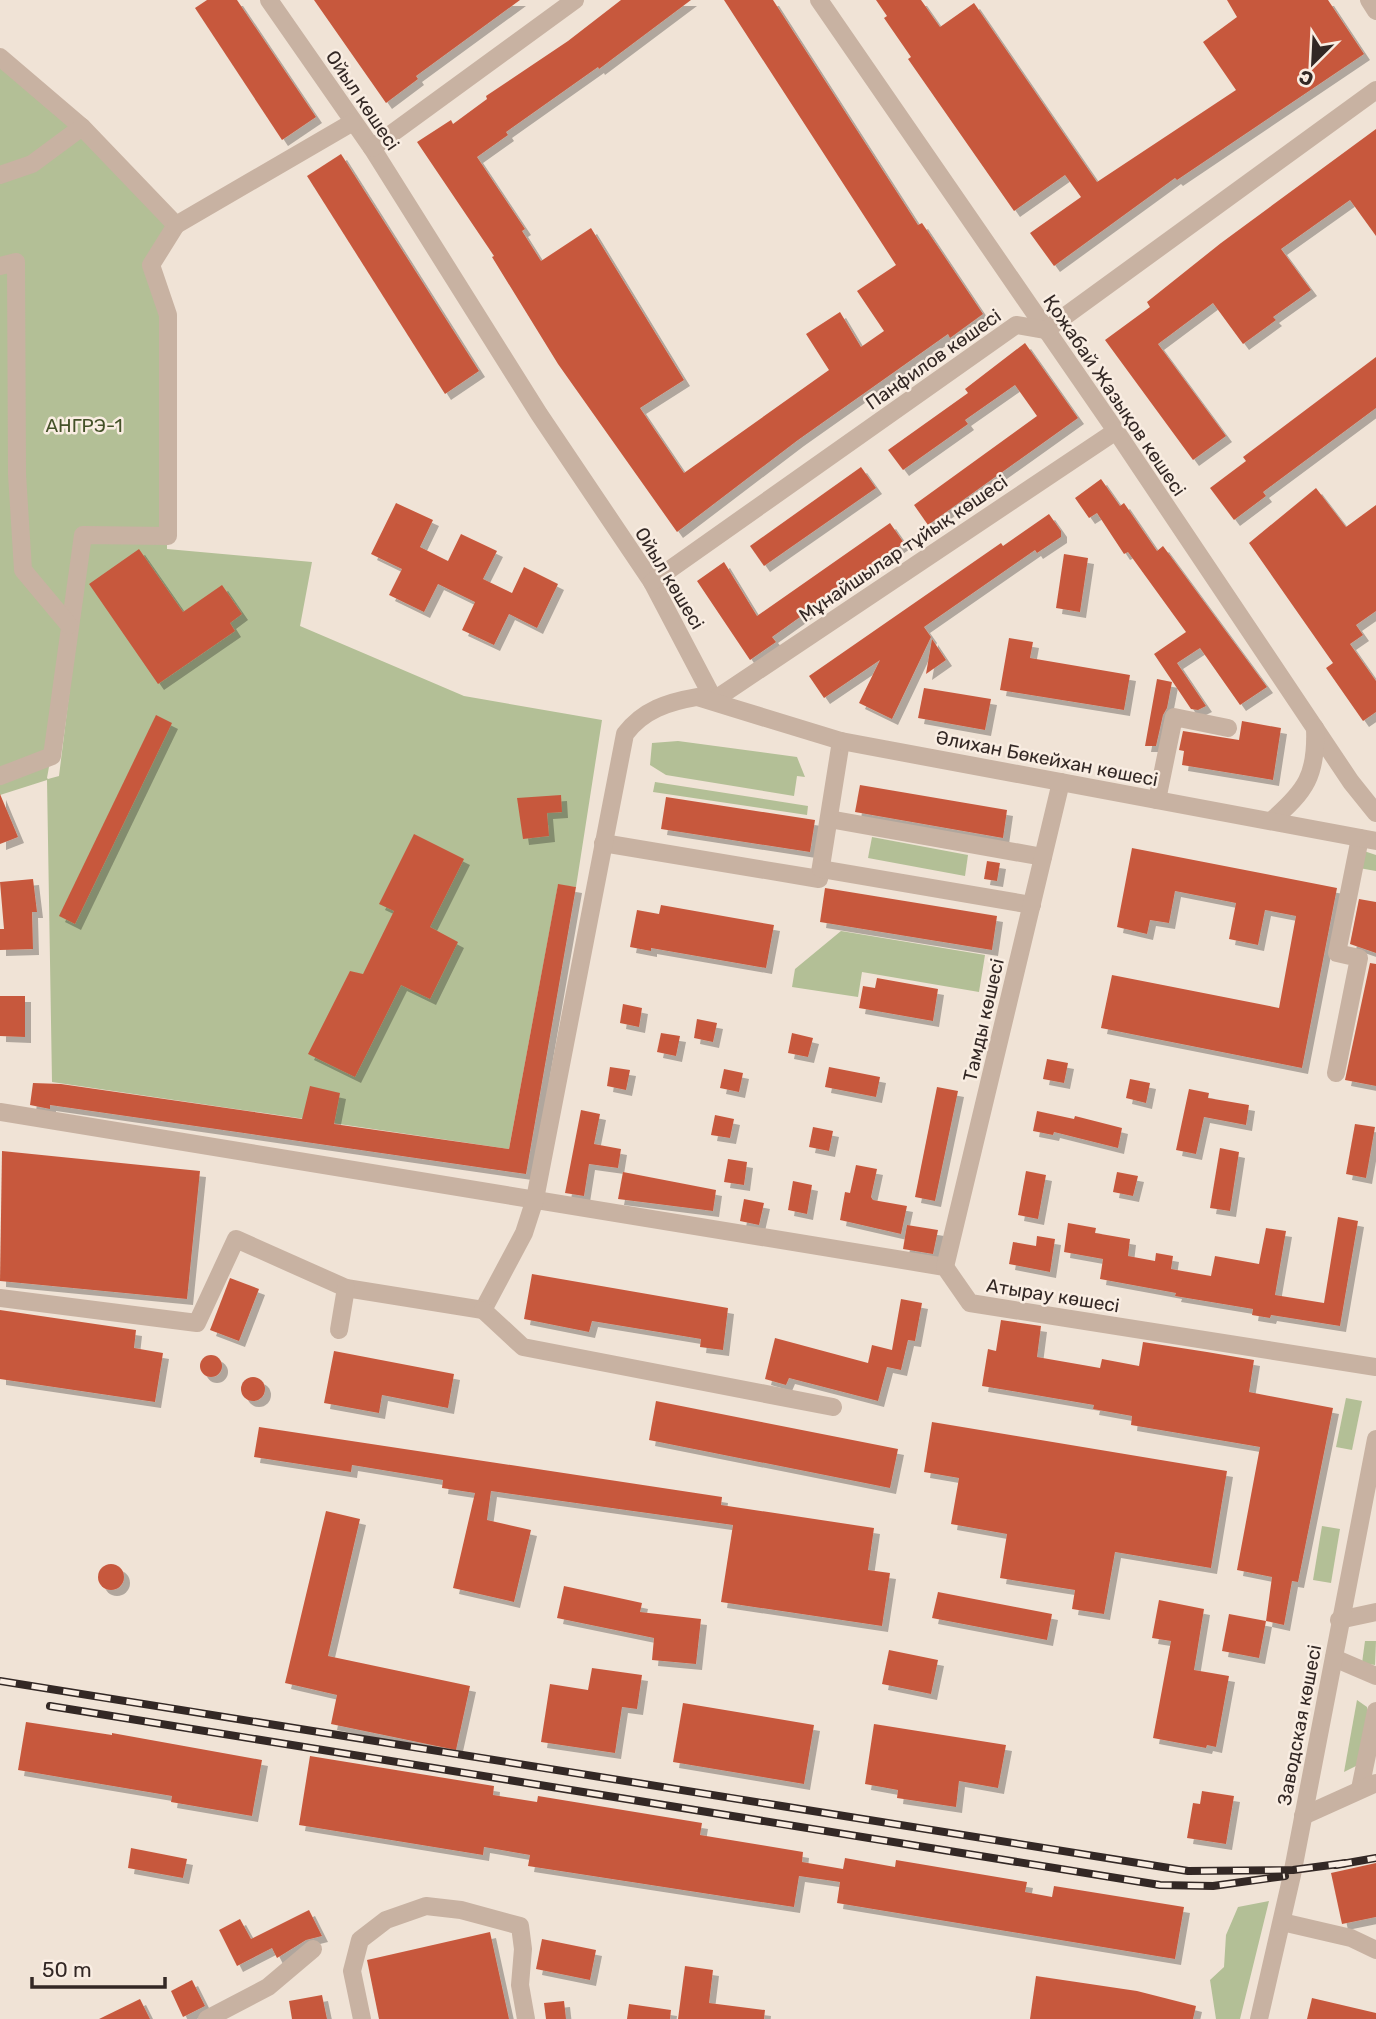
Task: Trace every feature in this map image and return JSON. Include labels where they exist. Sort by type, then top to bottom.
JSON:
[{"type":"street","name":"Ойыл көшесі","points":[[270,0],[372,148],[539,414],[652,582],[714,700]]},
{"type":"street","points":[[372,148],[575,0]]},
{"type":"street","name":"Қожабай Жазықов көшесі","points":[[819,0],[1116,431],[1315,728],[1376,813]]},
{"type":"street","points":[[1369,0],[1376,11]]},
{"type":"street","points":[[0,57],[82,127],[176,225]]},
{"type":"street","points":[[1046,330],[1376,90]]},
{"type":"street","points":[[0,776],[52,757],[83,535],[168,536],[168,315],[150,265],[176,225],[353,122]]},
{"type":"street","points":[[0,175],[32,164],[82,127]]},
{"type":"street","points":[[0,266],[16,262],[8,476],[23,570],[69,625]]},
{"type":"street","name":"Панфилов көшесі","points":[[652,582],[1016,325],[1046,330]]},
{"type":"street","name":"Мұнайшылар тұйық көшесі","points":[[714,700],[1116,431]]},
{"type":"street","points":[[483,1310],[524,1233],[535,1199],[625,734],[635,721],[657,707],[697,696],[714,700]]},
{"type":"street","name":"Әлихан Бөкейхан көшесі","points":[[714,700],[841,741],[1368,839]]},
{"type":"street","points":[[1157,800],[1174,717],[1228,728]]},
{"type":"street","points":[[1271,821],[1299,796],[1308,782],[1316,754],[1315,728]]},
{"type":"street","points":[[603,843],[819,879],[841,741]]},
{"type":"street","name":"Тамды көшесі","points":[[945,1267],[1061,782]]},
{"type":"street","points":[[828,819],[1043,857]]},
{"type":"street","points":[[1336,1073],[1359,958],[1337,954],[1368,839]]},
{"type":"street","points":[[821,869],[1032,905]]},
{"type":"street","points":[[0,1112],[945,1267]]},
{"type":"street","points":[[0,1298],[197,1323],[236,1238],[346,1288],[483,1310],[523,1348],[833,1407]]},
{"type":"street","name":"Атырау көшесі","points":[[945,1267],[970,1303],[1376,1367]]},
{"type":"street","points":[[339,1330],[346,1288]]},
{"type":"street","name":"Заводская көшесі","points":[[1259,2019],[1282,1922],[1334,1658],[1339,1620],[1373,1473],[1376,1439]]},
{"type":"street","points":[[1339,1620],[1376,1612]]},
{"type":"street","points":[[1339,1620],[1376,1627]]},
{"type":"street","points":[[1334,1658],[1376,1676]]},
{"type":"street","points":[[1303,1816],[1368,1786],[1376,1711]]},
{"type":"street","points":[[362,2019],[352,1971],[360,1940],[386,1920],[426,1906],[461,1910],[520,1926],[523,1949],[520,1985],[526,2019]]},
{"type":"street","points":[[1282,1922],[1351,1938],[1376,1950]]},
{"type":"street","points":[[207,2019],[268,1987],[313,1949]]},
{"type":"green space","name":"АНГРЭ-1","points":[[0,57],[176,225],[151,265],[168,315],[167,549],[312,562],[300,626],[464,696],[602,720],[576,887],[558,885],[509,1149],[52,1082],[47,780],[0,795]],"holes":[[[85,565],[59,776],[47,778]]]},
{"type":"green space","points":[[678,741],[797,757],[805,777],[797,776],[794,796],[666,775],[650,765],[652,743]]},
{"type":"green space","points":[[655,782],[808,806],[807,815],[653,792]]},
{"type":"green space","points":[[872,837],[968,855],[965,876],[868,858]]},
{"type":"green space","points":[[1364,851],[1376,855],[1376,871],[1359,868]]},
{"type":"green space","points":[[841,931],[985,955],[979,992],[862,972],[858,997],[792,987],[795,969]]},
{"type":"green space","points":[[1346,1398],[1362,1401],[1352,1450],[1336,1447]]},
{"type":"green space","points":[[1322,1526],[1340,1529],[1331,1583],[1313,1580]]},
{"type":"green space","points":[[1365,1641],[1376,1641],[1375,1665],[1362,1663]]},
{"type":"green space","points":[[1357,1700],[1367,1707],[1370,1722],[1360,1764],[1344,1772]]},
{"type":"green space","points":[[1269,1901],[1240,2019],[1216,2019],[1210,1980],[1224,1967],[1226,1935],[1238,1907]]},
{"type":"building","points":[[207,0],[237,0],[316,117],[282,140],[195,8]]},
{"type":"building","points":[[314,0],[520,0],[416,76],[418,79],[386,103]]},
{"type":"building","points":[[621,0],[691,0],[599,69],[598,67],[506,132],[508,135],[477,157],[525,229],[522,231],[541,261],[591,228],[684,380],[640,408],[684,473],[829,370],[806,334],[840,312],[861,347],[884,331],[857,291],[896,265],[724,0],[773,0],[918,225],[922,223],[983,314],[950,338],[948,334],[798,440],[677,532],[558,364],[492,257],[494,256],[417,142],[451,120],[453,124],[487,99],[486,96],[568,41]]},
{"type":"building","points":[[876,0],[921,0],[940,27],[974,3],[1097,182],[1236,90],[1203,42],[1237,17],[1227,0],[1328,0],[1364,54],[1177,180],[1175,178],[1054,266],[1030,233],[1081,197],[1065,175],[1014,211],[908,59],[911,57],[884,18],[887,16]]},
{"type":"building","points":[[1376,129],[1376,236],[1350,200],[1281,249],[1311,290],[1273,317],[1276,320],[1243,344],[1213,303],[1158,344],[1226,436],[1193,460],[1105,340],[1150,307],[1147,302],[1221,243]]},
{"type":"building","points":[[341,154],[479,371],[445,394],[307,176]]},
{"type":"building","points":[[1025,343],[1078,418],[928,525],[914,505],[1037,416],[1015,385],[965,420],[968,424],[903,470],[888,450],[968,393],[965,389]]},
{"type":"building","points":[[1376,357],[1376,408],[1263,492],[1266,496],[1234,520],[1210,488],[1246,461],[1243,457]]},
{"type":"building","points":[[861,467],[876,488],[764,566],[750,546]]},
{"type":"building","points":[[1101,479],[1120,506],[1124,503],[1157,551],[1163,546],[1267,687],[1240,705],[1200,648],[1177,663],[1206,706],[1198,710],[1191,709],[1154,654],[1186,632],[1128,552],[1124,554],[1097,513],[1089,518],[1075,498]]},
{"type":"building","points":[[1316,488],[1346,527],[1376,505],[1376,611],[1356,625],[1363,635],[1350,644],[1376,681],[1376,712],[1363,721],[1326,668],[1333,663],[1249,543]]},
{"type":"building","points":[[396,503],[433,520],[420,547],[448,561],[461,534],[497,551],[483,579],[512,593],[524,567],[558,584],[537,628],[509,614],[494,645],[462,630],[475,602],[438,584],[424,612],[389,595],[402,569],[371,554]]},
{"type":"building","points":[[1049,514],[1061,531],[1061,537],[1037,553],[1035,550],[924,627],[931,637],[892,719],[859,703],[880,660],[824,698],[809,676],[1001,543],[1003,546]]},
{"type":"building","points":[[890,523],[904,543],[772,637],[776,642],[750,660],[697,581],[724,562],[757,616]]},
{"type":"building","points":[[139,549],[183,612],[222,585],[242,614],[230,623],[235,631],[158,684],[89,584]]},
{"type":"building","points":[[1064,554],[1088,558],[1080,612],[1056,608]]},
{"type":"building","points":[[1009,638],[1033,642],[1030,658],[1130,675],[1124,710],[1000,690]]},
{"type":"building","points":[[932,639],[946,660],[926,674]]},
{"type":"building","points":[[1157,679],[1172,682],[1156,746],[1145,746]]},
{"type":"building","points":[[924,688],[991,699],[985,730],[918,718]]},
{"type":"building","points":[[156,715],[172,723],[75,924],[59,916]]},
{"type":"building","points":[[1242,721],[1281,728],[1273,780],[1182,765],[1184,751],[1179,750],[1183,731],[1239,740]]},
{"type":"building","points":[[860,785],[1007,810],[1003,838],[855,812]]},
{"type":"building","points":[[0,794],[18,837],[0,844]]},
{"type":"building","points":[[561,795],[562,812],[547,813],[549,836],[523,839],[517,798]]},
{"type":"building","points":[[666,797],[815,820],[810,852],[661,829]]},
{"type":"building","points":[[414,834],[464,859],[430,927],[458,942],[430,999],[401,985],[355,1077],[308,1054],[350,971],[363,974],[394,911],[379,904]]},
{"type":"building","points":[[1132,848],[1337,888],[1302,1068],[1101,1028],[1112,975],[1279,1008],[1296,916],[1265,910],[1258,945],[1229,939],[1236,903],[1175,891],[1169,923],[1150,920],[1147,934],[1117,927]]},
{"type":"building","points":[[987,861],[1000,863],[997,881],[984,879]]},
{"type":"building","points":[[33,879],[37,912],[32,912],[33,949],[0,950],[0,929],[4,929],[0,882]]},
{"type":"building","points":[[558,884],[576,887],[526,1174],[50,1105],[50,1109],[30,1105],[33,1083],[61,1084],[302,1119],[310,1086],[340,1093],[334,1124],[509,1149]]},
{"type":"building","points":[[825,888],[997,916],[992,950],[820,922]]},
{"type":"building","points":[[1359,899],[1376,902],[1376,953],[1350,944]]},
{"type":"building","points":[[661,905],[774,925],[766,968],[651,948],[651,951],[630,947],[637,910],[659,914]]},
{"type":"building","points":[[1370,963],[1376,964],[1376,1086],[1345,1080]]},
{"type":"building","points":[[877,978],[938,989],[933,1021],[859,1008],[863,986],[875,988]]},
{"type":"building","points":[[0,996],[25,996],[25,1037],[0,1036]]},
{"type":"building","points":[[623,1004],[642,1008],[639,1027],[620,1023]]},
{"type":"building","points":[[697,1019],[717,1023],[713,1042],[694,1038]]},
{"type":"building","points":[[661,1033],[680,1036],[676,1056],[657,1052]]},
{"type":"building","points":[[792,1033],[813,1038],[808,1057],[788,1053]]},
{"type":"building","points":[[1047,1059],[1068,1063],[1064,1083],[1043,1079]]},
{"type":"building","points":[[610,1067],[630,1070],[626,1090],[607,1086]]},
{"type":"building","points":[[829,1067],[880,1077],[876,1097],[825,1087]]},
{"type":"building","points":[[724,1069],[743,1073],[739,1092],[720,1088]]},
{"type":"building","points":[[1130,1079],[1150,1083],[1146,1103],[1126,1098]]},
{"type":"building","points":[[937,1087],[958,1091],[935,1201],[915,1197]]},
{"type":"building","points":[[1189,1089],[1209,1093],[1208,1098],[1249,1105],[1246,1125],[1204,1117],[1196,1154],[1176,1150]]},
{"type":"building","points":[[581,1110],[600,1114],[594,1144],[621,1149],[618,1168],[589,1164],[584,1196],[565,1193]]},
{"type":"building","points":[[1037,1111],[1074,1119],[1075,1116],[1122,1128],[1118,1148],[1054,1132],[1053,1135],[1033,1131]]},
{"type":"building","points":[[715,1115],[734,1119],[730,1138],[711,1135]]},
{"type":"building","points":[[1355,1124],[1375,1127],[1366,1178],[1346,1174]]},
{"type":"building","points":[[813,1127],[833,1131],[829,1151],[809,1147]]},
{"type":"building","points":[[1220,1148],[1239,1152],[1230,1211],[1210,1208]]},
{"type":"building","points":[[2,1151],[200,1171],[187,1299],[0,1281]]},
{"type":"building","points":[[728,1159],[747,1162],[744,1185],[724,1182]]},
{"type":"building","points":[[856,1165],[877,1169],[871,1197],[873,1200],[907,1206],[901,1234],[840,1220],[845,1192],[850,1193]]},
{"type":"building","points":[[1026,1171],[1046,1175],[1038,1219],[1018,1215]]},
{"type":"building","points":[[623,1172],[716,1190],[713,1211],[618,1199]]},
{"type":"building","points":[[1117,1172],[1138,1176],[1133,1196],[1113,1192]]},
{"type":"building","points":[[793,1181],[812,1185],[807,1214],[788,1210]]},
{"type":"building","points":[[744,1199],[764,1203],[759,1225],[740,1221]]},
{"type":"building","points":[[1338,1217],[1358,1221],[1340,1326],[1271,1315],[1270,1318],[1252,1315],[1253,1309],[1175,1296],[1176,1293],[1100,1279],[1103,1259],[1064,1252],[1068,1223],[1096,1228],[1095,1233],[1130,1239],[1128,1256],[1155,1261],[1156,1253],[1173,1256],[1171,1269],[1211,1276],[1215,1256],[1259,1264],[1266,1228],[1286,1231],[1275,1295],[1324,1303]]},
{"type":"building","points":[[907,1225],[938,1230],[933,1254],[903,1249]]},
{"type":"building","points":[[1037,1236],[1055,1239],[1050,1272],[1009,1264],[1013,1242],[1036,1246]]},
{"type":"building","points":[[532,1274],[728,1308],[723,1350],[700,1347],[701,1339],[592,1321],[589,1332],[524,1319]]},
{"type":"building","points":[[230,1278],[259,1289],[239,1341],[210,1330]]},
{"type":"building","points":[[901,1299],[922,1303],[915,1341],[908,1340],[901,1370],[887,1367],[878,1401],[789,1378],[786,1385],[765,1379],[775,1338],[868,1363],[872,1345],[892,1350]]},
{"type":"building","points":[[0,1310],[136,1330],[134,1348],[163,1353],[155,1402],[0,1379]]},
{"type":"building","points":[[1001,1320],[1041,1326],[1037,1357],[1100,1368],[1102,1359],[1139,1366],[1143,1342],[1254,1360],[1249,1392],[1333,1408],[1298,1582],[1292,1581],[1284,1625],[1266,1621],[1272,1577],[1237,1570],[1260,1447],[1131,1425],[1132,1416],[1093,1409],[1094,1405],[982,1386],[988,1349],[996,1351]]},
{"type":"building","points":[[334,1351],[454,1374],[448,1408],[382,1395],[379,1413],[324,1403]]},
{"type":"building","points":[[211,1355],[219,1358],[222,1366],[219,1374],[211,1377],[203,1374],[200,1366],[203,1358]]},
{"type":"building","points":[[253,1377],[262,1380],[265,1389],[262,1398],[253,1401],[244,1398],[241,1389],[244,1380]]},
{"type":"building","points":[[656,1401],[898,1449],[890,1488],[649,1440]]},
{"type":"building","points":[[932,1422],[1227,1471],[1211,1568],[1115,1552],[1104,1614],[1072,1609],[1075,1590],[1000,1578],[1007,1534],[951,1524],[959,1478],[924,1472]]},
{"type":"building","points":[[259,1427],[722,1497],[721,1505],[874,1528],[868,1570],[890,1573],[882,1626],[721,1602],[733,1525],[491,1491],[487,1520],[531,1530],[514,1602],[453,1588],[475,1493],[442,1488],[443,1480],[352,1465],[351,1472],[254,1457]]},
{"type":"building","points":[[326,1511],[360,1519],[328,1656],[470,1686],[456,1750],[331,1724],[337,1695],[285,1683]]},
{"type":"building","points":[[111,1564],[120,1568],[124,1577],[120,1586],[111,1590],[102,1586],[98,1577],[102,1568]]},
{"type":"building","points":[[564,1586],[642,1603],[640,1612],[701,1619],[696,1664],[652,1660],[654,1638],[557,1618]]},
{"type":"building","points":[[938,1592],[1052,1614],[1047,1640],[932,1618]]},
{"type":"building","points":[[1159,1600],[1204,1609],[1194,1670],[1229,1676],[1216,1747],[1207,1745],[1206,1748],[1153,1738],[1171,1641],[1152,1638]]},
{"type":"building","points":[[1229,1614],[1266,1621],[1259,1658],[1222,1651]]},
{"type":"building","points":[[889,1650],[938,1660],[931,1694],[882,1684]]},
{"type":"building","points":[[592,1668],[642,1675],[637,1709],[622,1707],[615,1753],[541,1742],[550,1684],[588,1690]]},
{"type":"building","points":[[683,1703],[814,1725],[804,1784],[673,1762]]},
{"type":"building","points":[[26,1722],[112,1733],[262,1760],[252,1816],[171,1802],[172,1796],[18,1770]]},
{"type":"building","points":[[874,1724],[1006,1745],[998,1788],[959,1781],[956,1807],[897,1798],[898,1790],[865,1784]]},
{"type":"building","points":[[310,1756],[494,1786],[493,1795],[537,1802],[538,1796],[702,1823],[700,1835],[803,1852],[802,1862],[843,1869],[845,1858],[895,1867],[896,1860],[1027,1882],[1025,1892],[1052,1897],[1054,1886],[1184,1907],[1175,1959],[837,1903],[840,1882],[799,1876],[794,1907],[528,1866],[530,1855],[484,1847],[483,1855],[299,1825]]},
{"type":"building","points":[[1202,1791],[1234,1796],[1226,1844],[1187,1838],[1193,1803],[1200,1804]]},
{"type":"building","points":[[131,1848],[187,1859],[183,1878],[128,1868]]},
{"type":"building","points":[[1376,1863],[1376,1917],[1342,1924],[1331,1873]]},
{"type":"building","points":[[309,1910],[322,1936],[306,1940],[277,1958],[272,1948],[237,1966],[219,1930],[240,1919],[251,1939]]},
{"type":"building","points":[[490,1932],[509,2019],[379,2019],[367,1960]]},
{"type":"building","points":[[542,1939],[596,1950],[590,1980],[536,1969]]},
{"type":"building","points":[[685,1966],[713,1970],[709,2003],[765,2010],[764,2019],[678,2019]]},
{"type":"building","points":[[1036,1976],[1137,1991],[1196,2006],[1193,2019],[1030,2019]]},
{"type":"building","points":[[192,1980],[205,2006],[183,2017],[171,1991]]},
{"type":"building","points":[[322,1995],[327,2019],[292,2019],[289,2001]]},
{"type":"building","points":[[1312,1998],[1376,2013],[1376,2019],[1307,2019]]},
{"type":"building","points":[[140,1999],[150,2019],[99,2019]]},
{"type":"building","points":[[564,2001],[566,2019],[546,2019],[544,2003]]},
{"type":"building","points":[[629,2004],[671,2010],[670,2019],[627,2019]]},
{"type":"railway","points":[[0,1681],[1188,1871],[1293,1870],[1346,1863]]},
{"type":"railway","points":[[50,1706],[1160,1885],[1213,1886],[1285,1876]]},
{"type":"railway","points":[[1336,1865],[1376,1858]]}]
